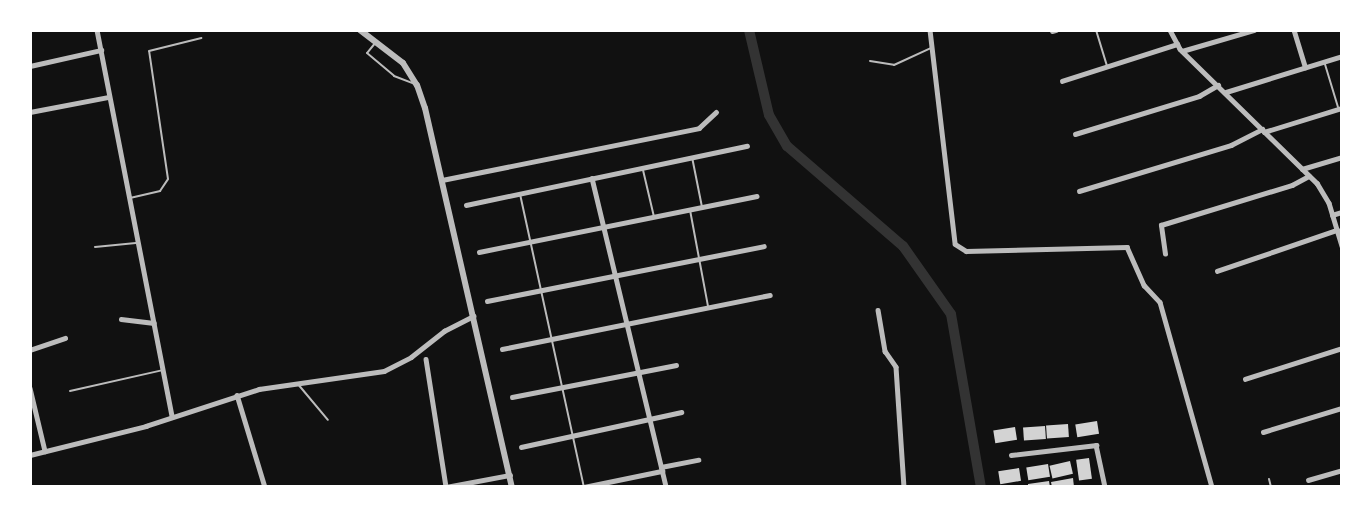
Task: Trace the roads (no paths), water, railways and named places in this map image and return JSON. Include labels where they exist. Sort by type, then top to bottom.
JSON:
[{"type":"street","points":[[97,30],[172,417]]},
{"type":"street","points":[[362,30],[403,63],[417,85],[442,180],[512,487]]},
{"type":"street","points":[[930,30],[956,244],[966,251],[1127,247],[1144,285],[1160,302],[1212,487]]},
{"type":"street","points":[[1170,30],[1182,51],[1324,192],[1342,246]]},
{"type":"street","points":[[1182,51],[1254,30]]},
{"type":"street","points":[[1294,30],[1305,67]]},
{"type":"street","points":[[1062,81],[1177,44]]},
{"type":"street","points":[[30,66],[101,50]]},
{"type":"street","points":[[1226,93],[1342,56]]},
{"type":"street","points":[[1075,134],[1199,96],[1218,85]]},
{"type":"street","points":[[30,112],[109,97]]},
{"type":"street","points":[[1080,191],[1231,145],[1263,130],[1340,108]]},
{"type":"street","points":[[442,180],[699,128],[716,112]]},
{"type":"street","points":[[466,205],[747,146]]},
{"type":"street","points":[[1302,169],[1342,158]]},
{"type":"street","points":[[1166,254],[1161,225],[1292,185],[1309,176]]},
{"type":"street","points":[[591,178],[666,487]]},
{"type":"street","points":[[479,252],[756,196]]},
{"type":"street","points":[[1332,215],[1342,212]]},
{"type":"street","points":[[1216,271],[1337,230]]},
{"type":"street","points":[[487,302],[615,274],[764,246]]},
{"type":"street","points":[[502,349],[626,322],[770,295]]},
{"type":"street","points":[[878,310],[885,351],[896,367],[904,487]]},
{"type":"street","points":[[30,455],[172,417],[237,395],[297,382],[384,371],[411,357],[444,331],[473,316]]},
{"type":"street","points":[[121,319],[154,322]]},
{"type":"street","points":[[30,350],[64,338]]},
{"type":"street","points":[[1245,379],[1342,348]]},
{"type":"street","points":[[426,359],[446,487],[510,475]]},
{"type":"street","points":[[512,397],[676,365]]},
{"type":"street","points":[[30,388],[45,451]]},
{"type":"street","points":[[237,395],[266,487]]},
{"type":"street","points":[[1263,432],[1342,408]]},
{"type":"street","points":[[521,447],[681,412]]},
{"type":"street","points":[[1011,455],[1096,445],[1105,487]]},
{"type":"street","points":[[584,487],[698,460]]},
{"type":"street","points":[[1308,480],[1342,470]]},
{"type":"lane","points":[[1096,30],[1107,66]]},
{"type":"lane","points":[[129,198],[160,191],[168,179],[149,51],[201,38]]},
{"type":"lane","points":[[376,42],[367,52],[394,76],[417,85]]},
{"type":"lane","points":[[870,61],[894,65],[931,48]]},
{"type":"lane","points":[[1324,61],[1340,108]]},
{"type":"lane","points":[[692,158],[702,207]]},
{"type":"lane","points":[[643,168],[654,217]]},
{"type":"lane","points":[[519,193],[584,487]]},
{"type":"lane","points":[[690,210],[708,306]]},
{"type":"lane","points":[[94,247],[137,243]]},
{"type":"lane","points":[[70,391],[163,370]]},
{"type":"lane","points":[[297,382],[328,420]]},
{"type":"lane","points":[[1269,479],[1271,487]]},
{"type":"waterway","points":[[749,30],[769,115],[787,146],[903,246],[951,314],[981,487]]}]
